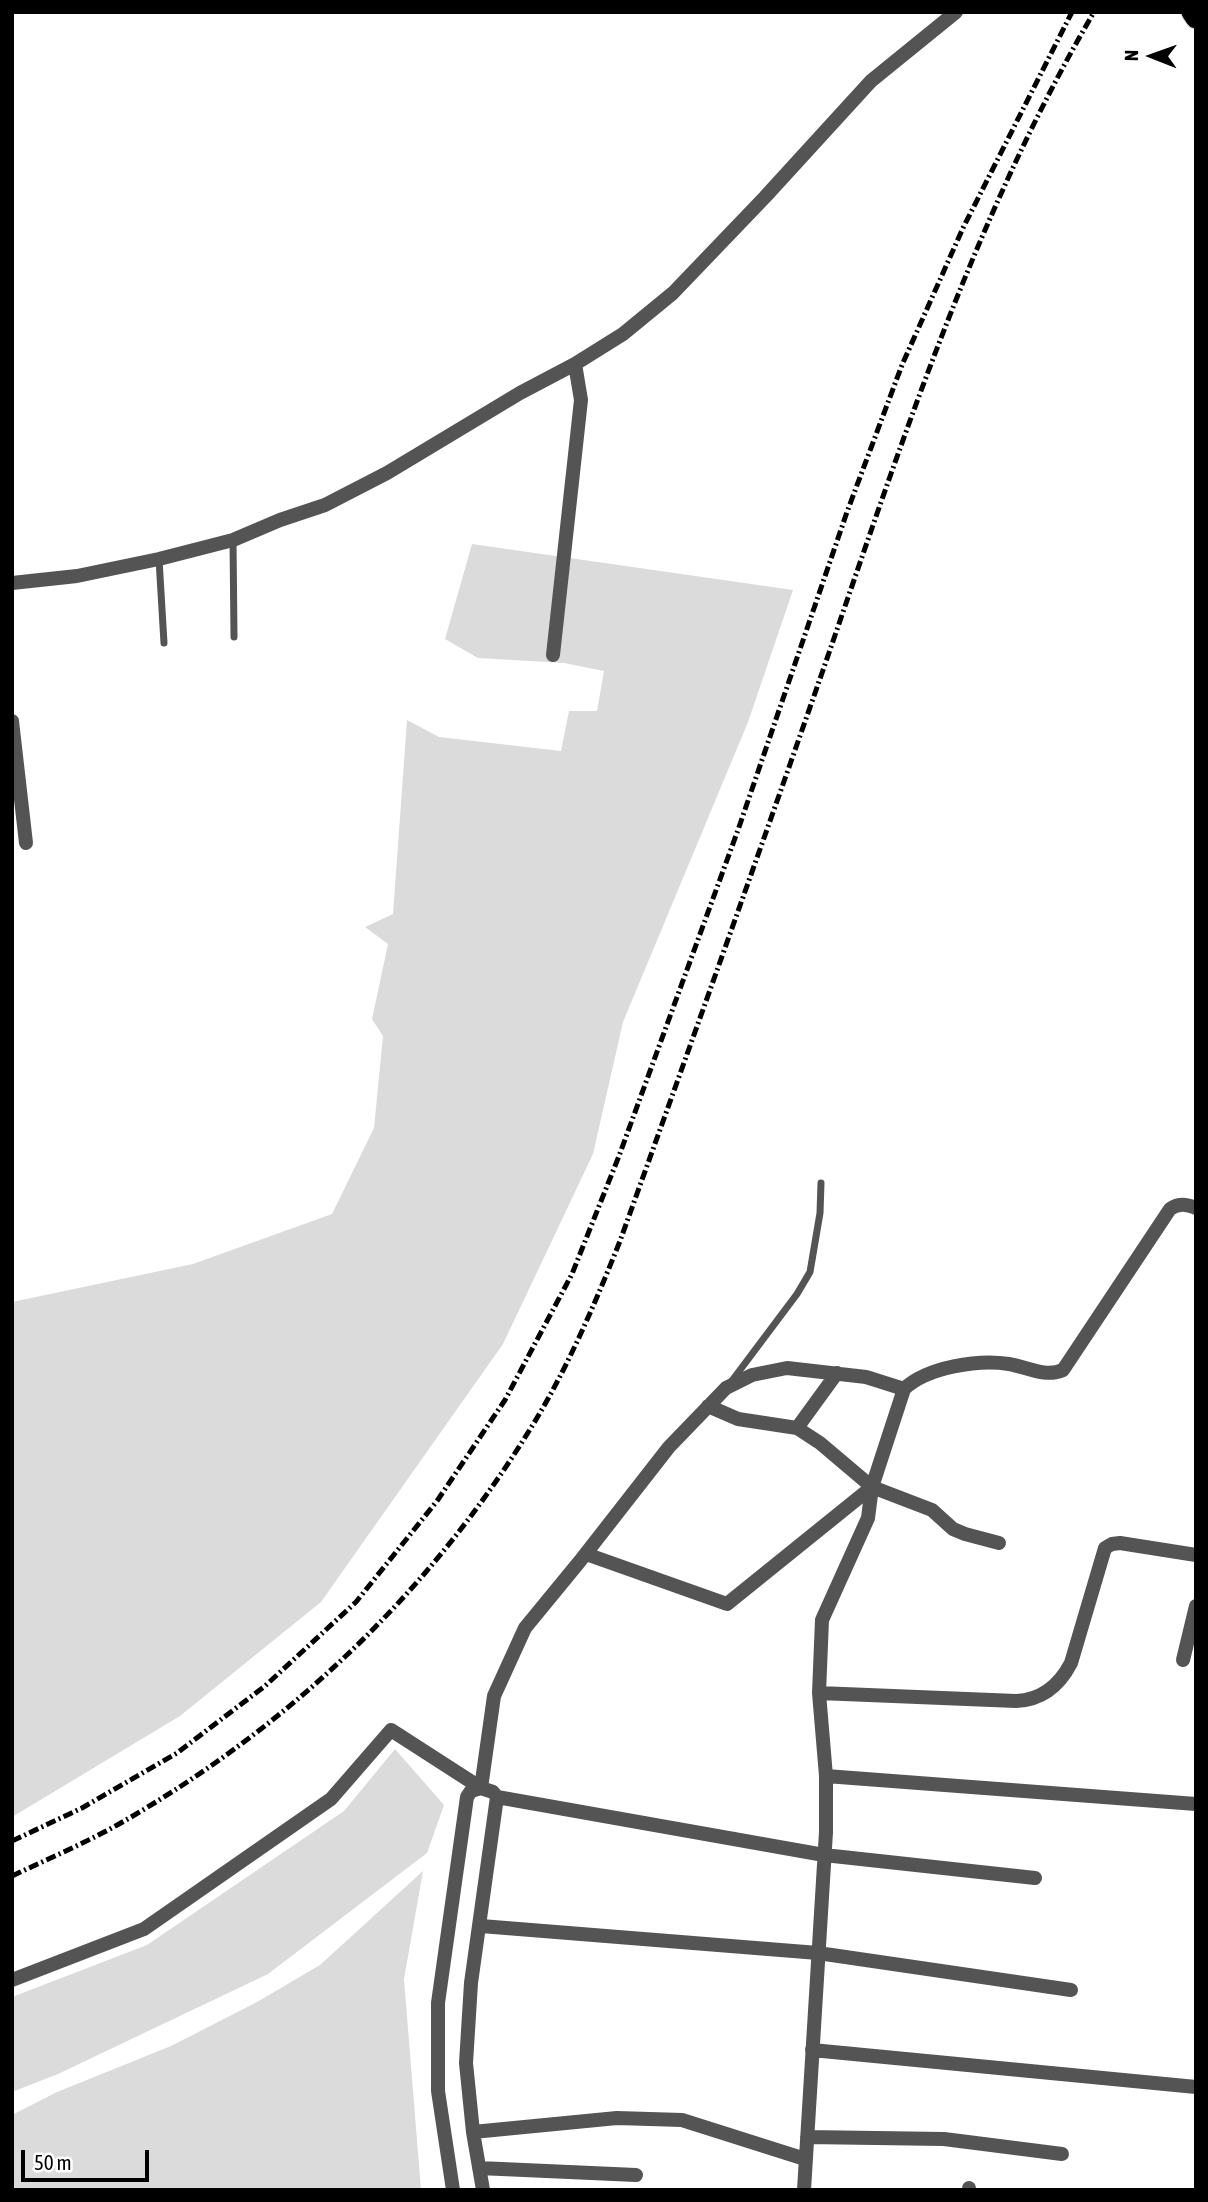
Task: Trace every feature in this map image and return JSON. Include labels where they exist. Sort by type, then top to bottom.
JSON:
[{"type":"highway","points":[[1192,12],[1196,18]]},
{"type":"street","points":[[12,583],[77,576],[159,559],[233,540],[279,520],[326,505],[623,334],[673,293],[871,81],[956,12]]},
{"type":"street","points":[[553,655],[580,400],[579,376],[575,363]]},
{"type":"street","points":[[12,722],[26,843]]},
{"type":"street","points":[[804,2190],[824,1855],[826,1776],[819,1693],[822,1620],[868,1518],[872,1488],[904,1389],[911,1382],[961,1364],[975,1362],[1008,1364],[1049,1374],[1063,1370],[1170,1209],[1185,1204],[1196,1208]]},
{"type":"street","points":[[481,1788],[494,1696],[525,1628],[669,1447],[726,1388],[752,1375],[787,1368],[866,1377],[904,1389]]},
{"type":"street","points":[[797,1428],[837,1373]]},
{"type":"street","points":[[708,1406],[738,1419],[797,1428],[820,1443],[872,1488],[932,1510],[953,1529],[999,1543]]},
{"type":"street","points":[[586,1554],[727,1604],[872,1488]]},
{"type":"street","points":[[819,1693],[1016,1701],[1039,1697],[1052,1689],[1065,1675],[1071,1663],[1105,1548],[1120,1544],[1196,1555]]},
{"type":"street","points":[[1183,1660],[1196,1606]]},
{"type":"street","points":[[12,1980],[144,1929],[331,1799],[391,1730],[498,1797],[824,1855],[1035,1878]]},
{"type":"street","points":[[826,1776],[1196,1804]]},
{"type":"street","points":[[453,2190],[438,2091],[438,2003],[467,1797],[471,1791],[481,1788]]},
{"type":"street","points":[[483,2190],[473,2132],[466,2063],[471,1983],[498,1797]]},
{"type":"street","points":[[481,1926],[818,1953],[1072,1990]]},
{"type":"street","points":[[812,2050],[1196,2087]]},
{"type":"street","points":[[473,2132],[617,2118],[682,2120],[805,2159]]},
{"type":"street","points":[[807,2137],[944,2139],[1062,2154]]},
{"type":"street","points":[[479,2168],[636,2175]]},
{"type":"lane","points":[[233,540],[234,637]]},
{"type":"lane","points":[[159,559],[164,643]]},
{"type":"lane","points":[[726,1388],[797,1294],[810,1272],[819,1224],[821,1183]]},
{"type":"shaded area","points":[[472,544],[793,590],[748,722],[623,1022],[593,1154],[503,1344],[321,1602],[180,1716],[12,1817],[12,1302],[193,1264],[332,1214],[374,1128],[383,1036],[372,1019],[388,944],[365,927],[393,914],[407,720],[439,737],[561,751],[569,711],[597,711],[604,671],[564,663],[478,658],[445,639]]},
{"type":"shaded area","points":[[395,1749],[444,1805],[427,1853],[268,1974],[58,2074],[12,2092],[12,1997],[147,1945],[344,1811]]},
{"type":"shaded area","points":[[423,1871],[404,1979],[421,2190],[12,2190],[12,2115],[57,2092],[171,2046],[257,2002],[320,1965]]},
{"type":"railway","points":[[12,1841],[82,1808],[177,1753],[265,1686],[356,1602],[437,1501],[505,1400],[572,1274],[619,1156],[738,830],[847,512],[902,365],[963,228],[1072,12]]},
{"type":"railway","points":[[12,1876],[126,1820],[244,1742],[299,1698],[352,1651],[447,1547],[489,1491],[542,1409],[579,1338],[620,1241],[942,336],[1011,171],[1094,12]]}]
